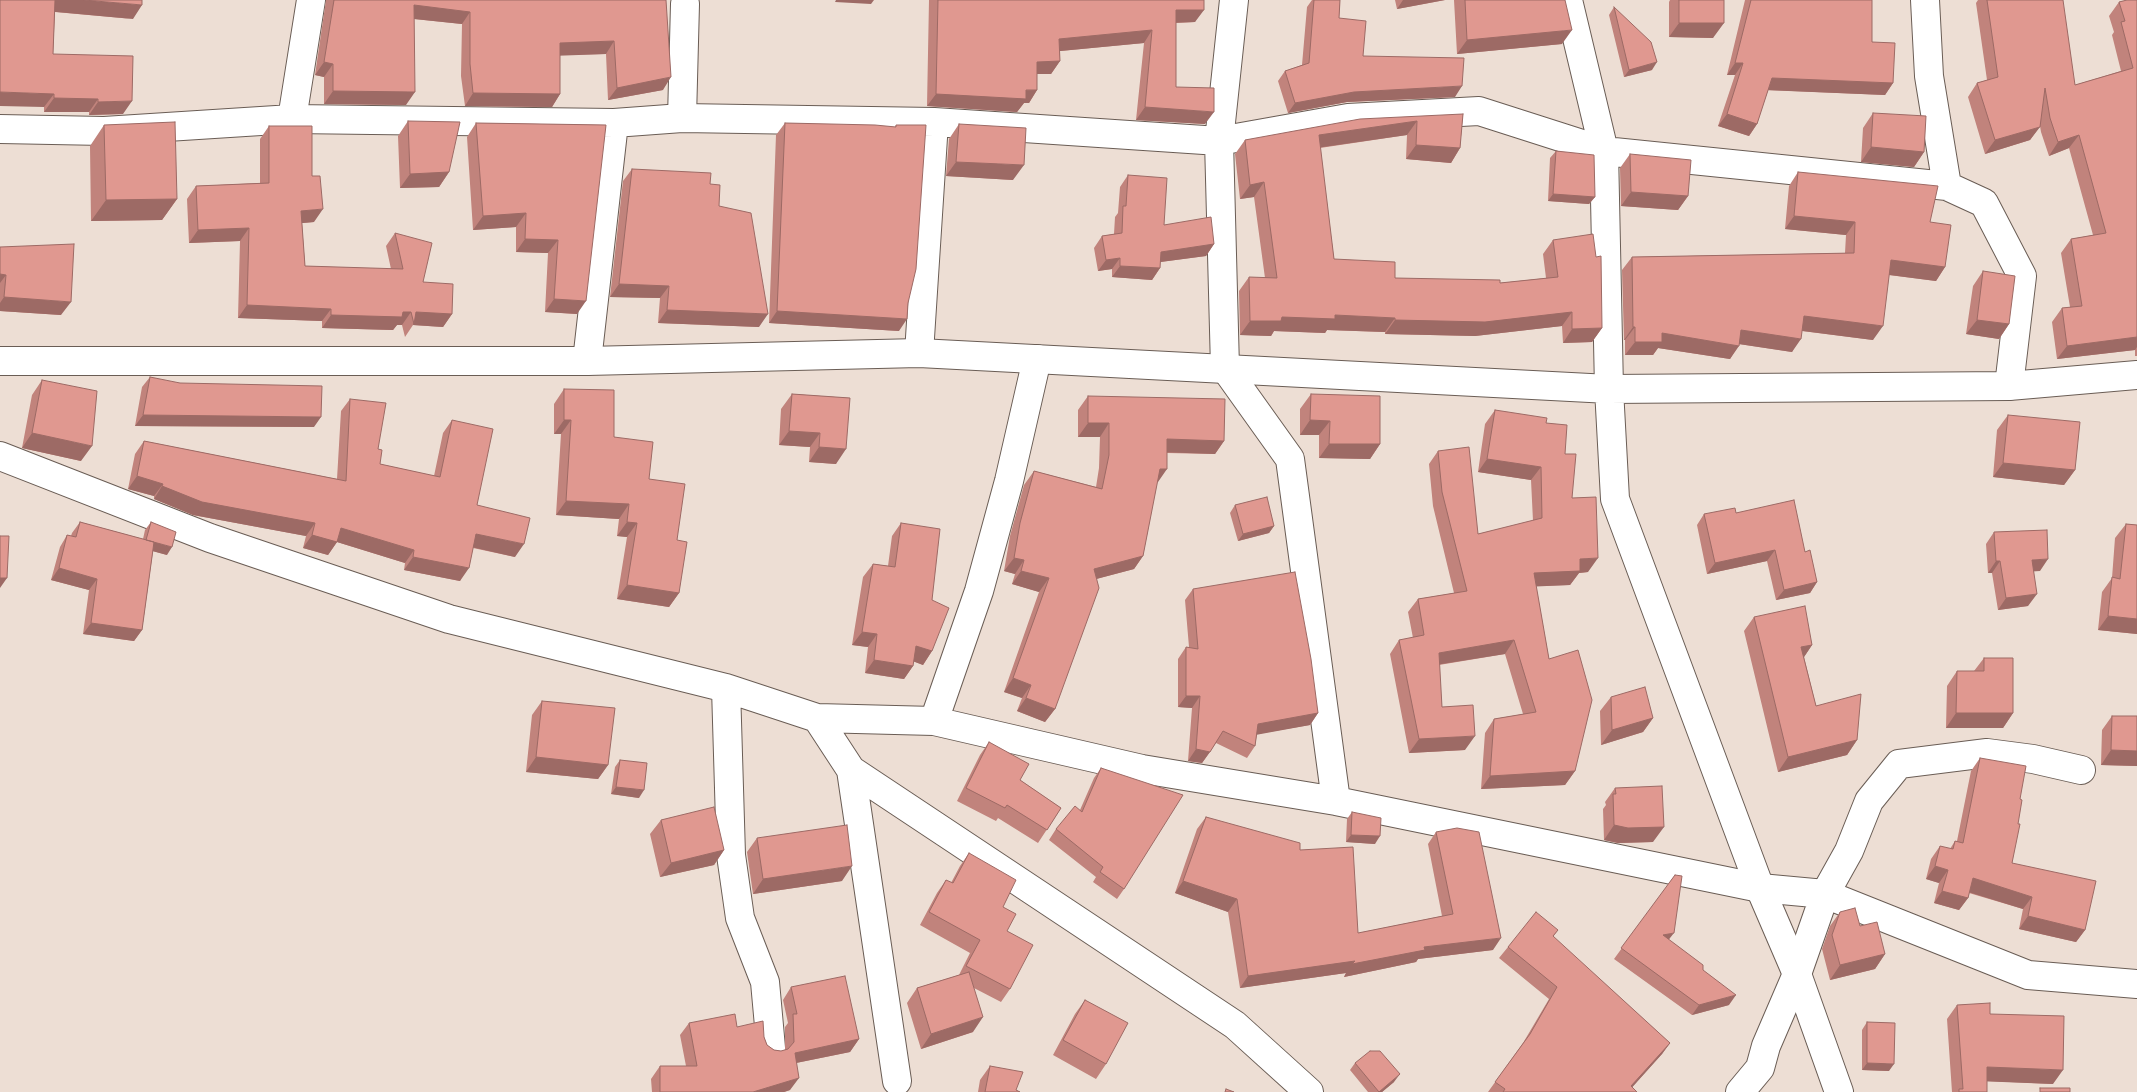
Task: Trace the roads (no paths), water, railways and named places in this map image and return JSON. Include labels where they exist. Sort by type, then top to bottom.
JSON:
[{"type":"street","points":[[292,119],[311,0]]},
{"type":"street","points":[[1234,0],[1219,141],[1224,368],[1290,459],[1336,801]]},
{"type":"street","points":[[1568,0],[1604,151],[1609,390],[1614,499],[1760,888],[1797,974],[1840,1092]]},
{"type":"street","points":[[1925,0],[1929,76],[1948,186]]},
{"type":"street","points":[[682,118],[685,4]]},
{"type":"street","points":[[0,129],[104,131],[292,119],[614,123],[682,118],[934,122],[1219,141],[1348,118],[1479,112],[1604,151],[1948,186],[1984,203],[2022,276],[2008,386]]},
{"type":"street","points":[[919,353],[934,122]]},
{"type":"street","points":[[587,361],[614,123]]},
{"type":"street","points":[[0,361],[587,361],[919,353],[1609,390],[2008,386],[2137,375]]},
{"type":"street","points":[[934,721],[979,591],[1009,481],[1037,359]]},
{"type":"street","points":[[0,456],[210,538],[449,619],[726,688],[817,718],[934,721],[1142,769],[1336,801],[1760,888],[1825,894],[2028,975],[2137,984]]},
{"type":"street","points":[[726,688],[731,855],[740,918],[765,982],[771,1048]]},
{"type":"street","points":[[817,718],[851,770],[1235,1025],[1309,1092]]},
{"type":"street","points":[[1740,1092],[1760,1068],[1766,1046],[1797,974],[1825,894],[1849,850],[1869,801],[1899,764],[1987,753],[2033,759],[2080,770]]},
{"type":"street","points":[[851,770],[897,1081]]}]
